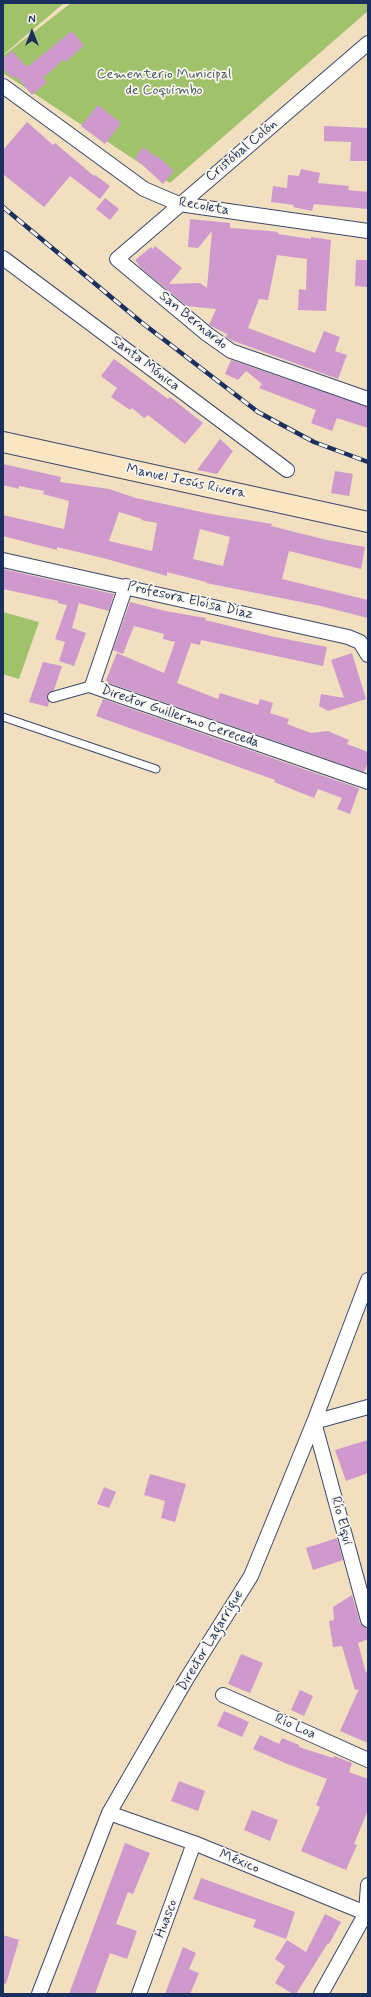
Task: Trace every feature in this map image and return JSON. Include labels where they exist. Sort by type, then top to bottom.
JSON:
[{"type":"main road","name":"Manuel Jesús Rivera","points":[[3,442],[368,522]]},
{"type":"street","name":"Cristóbal Colón","points":[[117,259],[179,204],[361,56],[368,43]]},
{"type":"street","name":"Recoleta","points":[[3,86],[144,189],[179,204],[368,231]]},
{"type":"street","name":"Santa Mónica","points":[[3,258],[287,470]]},
{"type":"street","name":"San Bernardo","points":[[117,259],[207,334],[231,351],[368,399]]},
{"type":"street","name":"Profesora Eloísa Díaz","points":[[3,560],[126,586],[348,637],[360,642],[368,655]]},
{"type":"street","name":"Director Guillermo Cereceda","points":[[126,586],[92,686],[368,782]]},
{"type":"street","points":[[53,697],[92,686]]},
{"type":"street","name":"Director Lagarrigue","points":[[39,1994],[109,1813],[187,1678],[251,1576],[314,1422],[368,1280]]},
{"type":"street","points":[[314,1422],[368,1407]]},
{"type":"street","name":"Río Elqui","points":[[314,1422],[368,1620]]},
{"type":"street","name":"Río Loa","points":[[223,1695],[368,1760]]},
{"type":"street","name":"México","points":[[109,1813],[194,1843],[367,1913]]},
{"type":"street","name":"Huasco","points":[[139,1994],[194,1843]]},
{"type":"street","points":[[321,1994],[367,1913],[368,1885]]},
{"type":"lane","points":[[3,717],[156,769]]},
{"type":"green space","points":[[3,3],[64,3],[3,55]]},
{"type":"green space","name":"Cementerio Municipal de Coquimbo","points":[[71,3],[368,3],[368,11],[170,183],[3,73],[3,56]]},
{"type":"green space","points":[[3,612],[39,622],[19,679],[3,674]]},
{"type":"building","points":[[72,31],[84,46],[65,62],[63,60],[43,78],[47,82],[32,95],[16,76],[12,78],[3,68],[3,59],[12,51],[27,67]]},
{"type":"building","points":[[98,105],[121,123],[105,144],[81,126]]},
{"type":"building","points":[[27,122],[53,145],[55,143],[94,176],[95,175],[110,186],[100,199],[70,176],[44,207],[3,174],[3,150]]},
{"type":"building","points":[[324,126],[368,128],[367,161],[350,161],[351,142],[324,141]]},
{"type":"building","points":[[143,147],[156,157],[157,156],[174,171],[163,184],[135,158]]},
{"type":"building","points":[[301,169],[320,173],[318,183],[349,186],[348,190],[368,192],[368,209],[314,204],[312,211],[293,207],[294,205],[271,202],[273,186],[287,188],[288,175],[299,176]]},
{"type":"building","points":[[105,198],[119,209],[110,220],[96,209]]},
{"type":"building","points":[[190,219],[230,223],[230,228],[270,231],[278,232],[278,234],[311,239],[311,237],[331,240],[326,311],[298,310],[299,289],[306,290],[307,259],[277,255],[268,300],[259,299],[248,328],[315,353],[324,331],[340,337],[335,351],[347,355],[338,379],[231,340],[226,337],[227,334],[209,325],[216,309],[187,306],[141,268],[135,260],[151,247],[153,249],[155,246],[182,268],[169,284],[200,283],[207,288],[212,231],[198,248],[188,247]]},
{"type":"building","points":[[356,260],[368,260],[367,287],[355,286]]},
{"type":"building","points":[[114,359],[168,399],[170,397],[203,423],[185,444],[148,415],[144,418],[132,408],[130,410],[111,397],[117,388],[101,376]]},
{"type":"building","points":[[231,360],[368,407],[368,428],[337,418],[332,431],[311,423],[316,410],[259,388],[262,384],[246,371],[238,380],[225,374]]},
{"type":"building","points":[[220,439],[233,451],[217,474],[197,470]]},
{"type":"building","points":[[3,464],[61,477],[60,482],[109,489],[136,498],[211,514],[272,524],[271,526],[327,540],[365,547],[361,569],[289,551],[282,579],[368,600],[368,618],[321,606],[206,583],[167,572],[167,576],[103,558],[57,547],[57,550],[3,536],[3,515],[64,529],[69,501],[43,494],[44,491],[19,486],[19,489],[3,485]],"holes":[[[119,512],[142,519],[141,520],[157,523],[152,551],[109,541]],[[200,529],[230,537],[223,566],[193,559]]]},
{"type":"building","points":[[335,471],[353,474],[349,496],[331,493]]},
{"type":"building","points":[[3,569],[114,594],[109,611],[79,603],[72,628],[86,633],[74,666],[59,661],[65,642],[55,639],[67,605],[58,603],[58,601],[3,589]]},
{"type":"building","points":[[130,602],[165,611],[206,618],[205,620],[275,637],[327,647],[323,666],[201,640],[200,645],[191,643],[177,683],[218,699],[220,693],[258,705],[260,699],[273,703],[270,713],[289,719],[287,724],[311,733],[328,731],[349,740],[347,744],[368,752],[368,762],[364,772],[109,683],[106,680],[117,653],[164,673],[175,642],[163,639],[164,634],[134,626],[123,654],[113,650]]},
{"type":"building","points":[[352,653],[366,699],[328,711],[319,706],[321,694],[344,698],[331,660]]},
{"type":"building","points":[[43,662],[62,666],[54,690],[47,695],[49,702],[48,707],[29,702]]},
{"type":"building","points":[[103,699],[358,788],[359,789],[350,814],[337,809],[342,798],[318,789],[314,798],[274,782],[275,780],[96,716]]},
{"type":"building","points":[[368,1440],[368,1473],[346,1481],[335,1450]]},
{"type":"building","points":[[150,1474],[186,1484],[175,1522],[161,1518],[165,1501],[144,1495]]},
{"type":"building","points":[[104,1487],[116,1492],[109,1508],[97,1504]]},
{"type":"building","points":[[337,1538],[343,1560],[313,1570],[306,1548]]},
{"type":"building","points":[[352,1595],[360,1623],[368,1630],[368,1639],[358,1643],[366,1673],[368,1669],[368,1743],[340,1731],[359,1689],[355,1690],[342,1646],[333,1647],[329,1621],[334,1620],[333,1607]]},
{"type":"building","points":[[241,1654],[263,1663],[250,1693],[228,1684]]},
{"type":"building","points":[[300,1690],[313,1696],[304,1716],[291,1710]]},
{"type":"building","points":[[224,1711],[249,1722],[242,1737],[217,1726]]},
{"type":"building","points":[[260,1735],[279,1744],[282,1738],[299,1745],[299,1747],[333,1758],[334,1756],[352,1763],[349,1772],[368,1779],[368,1810],[354,1844],[357,1845],[346,1870],[301,1851],[320,1807],[316,1805],[327,1779],[253,1749]]},
{"type":"building","points":[[179,1781],[205,1791],[198,1811],[171,1801]]},
{"type":"building","points":[[252,1810],[278,1820],[270,1841],[244,1830]]},
{"type":"building","points":[[125,1843],[150,1853],[133,1894],[128,1892],[116,1924],[137,1931],[127,1959],[110,1953],[95,1994],[69,1994]]},
{"type":"building","points":[[201,1878],[295,1912],[286,1939],[253,1927],[256,1920],[193,1899]]},
{"type":"building","points":[[325,1914],[341,1922],[329,1944],[328,1943],[296,1994],[293,1994],[275,1983],[285,1966],[275,1959],[287,1940],[306,1952]]},
{"type":"building","points":[[3,1935],[19,1940],[6,1984],[3,1983]]},
{"type":"building","points":[[183,1947],[196,1953],[189,1969],[199,1973],[190,1994],[165,1994]]},
{"type":"railway","points":[[3,207],[141,322],[258,412],[314,442],[368,462]]}]
